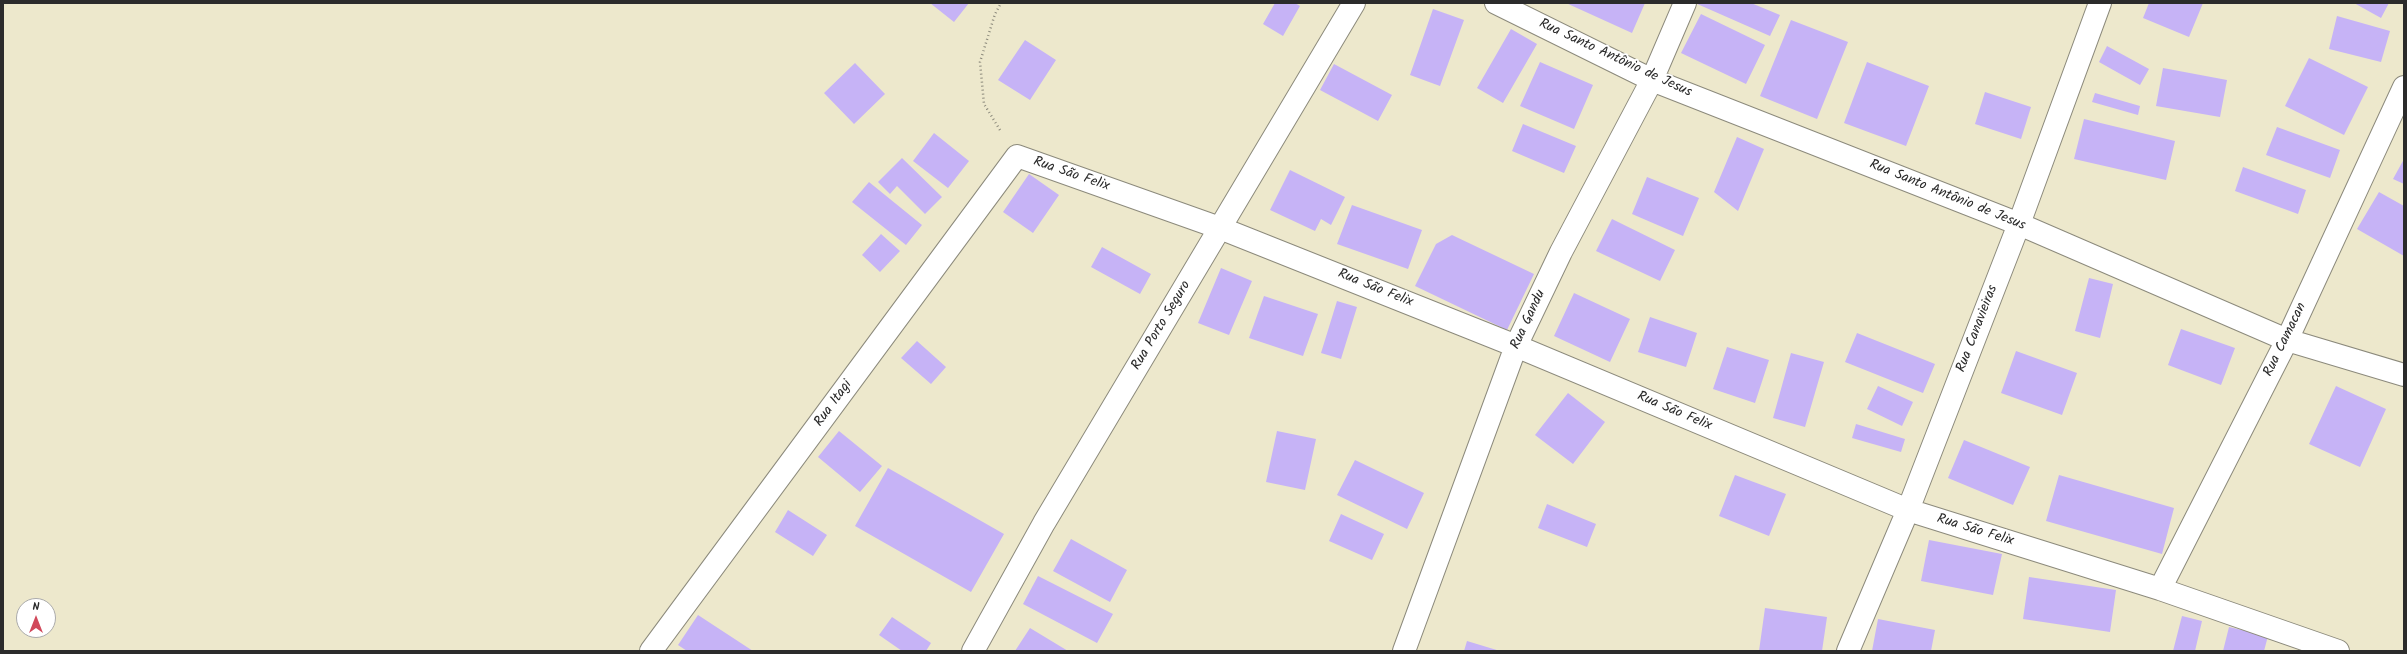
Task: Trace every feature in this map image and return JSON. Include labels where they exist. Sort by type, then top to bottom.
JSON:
[{"type":"street","name":"Rua Porto Seguro","points":[[973,651],[1044,522],[1354,3]]},
{"type":"street","name":"Rua Santo Antônio de Jesus","points":[[1496,3],[1652,80],[2019,224],[2287,340],[2404,376]]},
{"type":"street","name":"Rua Gandu","points":[[1404,651],[1516,346],[1561,252],[1652,80],[1685,3]]},
{"type":"street","name":"Rua Canavieiras","points":[[1848,651],[1908,510],[2019,224],[2100,3]]},
{"type":"street","name":"Rua Camacan","points":[[2160,589],[2287,340],[2404,87]]},
{"type":"street","name":"Rua São Felix","points":[[1016,156],[1220,228],[1516,346],[1908,510],[2160,589],[2338,651]]},
{"type":"street","name":"Rua Itagi","points":[[651,651],[1016,156]]},
{"type":"path","points":[[984,104],[980,62],[995,14],[1001,3]]},
{"type":"building","points":[[930,3],[969,3],[954,22]]},
{"type":"building","points":[[1275,3],[1295,3],[1300,6],[1283,36],[1263,24]]},
{"type":"building","points":[[1566,3],[1645,3],[1632,33]]},
{"type":"building","points":[[1695,3],[1751,3],[1780,15],[1770,36]]},
{"type":"building","points":[[2149,3],[2203,3],[2189,37],[2143,18]]},
{"type":"building","points":[[2354,3],[2389,3],[2381,18]]},
{"type":"building","points":[[1433,9],[1464,20],[1440,86],[1410,75]]},
{"type":"building","points":[[1701,14],[1765,45],[1746,84],[1681,53]]},
{"type":"building","points":[[2337,16],[2390,31],[2381,62],[2329,49]]},
{"type":"building","points":[[1791,20],[1848,42],[1817,119],[1760,96]]},
{"type":"building","points":[[1511,29],[1537,44],[1503,103],[1477,88]]},
{"type":"building","points":[[1025,40],[1056,60],[1030,100],[998,80]]},
{"type":"building","points":[[2107,46],[2149,69],[2140,85],[2099,62]]},
{"type":"building","points":[[2309,58],[2368,87],[2344,135],[2285,106]]},
{"type":"building","points":[[1540,62],[1593,85],[1574,129],[1520,106]]},
{"type":"building","points":[[1867,62],[1929,86],[1906,146],[1844,123]]},
{"type":"building","points":[[855,63],[885,94],[854,124],[824,93]]},
{"type":"building","points":[[1334,64],[1392,95],[1378,121],[1320,90]]},
{"type":"building","points":[[2163,68],[2227,80],[2220,117],[2156,106]]},
{"type":"building","points":[[1985,92],[2031,107],[2021,139],[1975,124]]},
{"type":"building","points":[[2095,93],[2140,106],[2138,115],[2092,102]]},
{"type":"building","points":[[2084,119],[2175,141],[2166,180],[2074,159]]},
{"type":"building","points":[[1523,124],[1576,146],[1564,173],[1512,151]]},
{"type":"building","points":[[2277,127],[2340,150],[2330,178],[2266,155]]},
{"type":"building","points":[[934,133],[969,161],[948,188],[913,161]]},
{"type":"building","points":[[1737,137],[1764,149],[1738,211],[1714,192]]},
{"type":"building","points":[[902,158],[942,197],[925,214],[897,186],[890,194],[878,182]]},
{"type":"building","points":[[2404,159],[2404,184],[2393,179]]},
{"type":"building","points":[[2243,167],[2306,190],[2298,214],[2235,191]]},
{"type":"building","points":[[1290,170],[1345,197],[1331,225],[1321,219],[1315,231],[1270,210]]},
{"type":"building","points":[[1029,174],[1059,195],[1033,233],[1003,212]]},
{"type":"building","points":[[1647,177],[1699,198],[1683,236],[1632,214]]},
{"type":"building","points":[[869,182],[922,225],[906,245],[852,202]]},
{"type":"building","points":[[2379,192],[2404,206],[2404,256],[2357,229]]},
{"type":"building","points":[[1352,205],[1422,230],[1408,269],[1337,244]]},
{"type":"building","points":[[1612,219],[1675,250],[1660,281],[1596,251]]},
{"type":"building","points":[[881,234],[900,251],[880,272],[862,255]]},
{"type":"building","points":[[1452,235],[1534,274],[1507,330],[1415,286],[1436,244]]},
{"type":"building","points":[[1102,247],[1151,274],[1140,294],[1091,267]]},
{"type":"building","points":[[1221,268],[1252,281],[1229,335],[1198,323]]},
{"type":"building","points":[[2089,278],[2113,284],[2100,338],[2075,331]]},
{"type":"building","points":[[1574,293],[1630,319],[1610,362],[1554,336]]},
{"type":"building","points":[[1264,296],[1318,314],[1303,356],[1249,338]]},
{"type":"building","points":[[1337,301],[1357,307],[1341,359],[1321,353]]},
{"type":"building","points":[[1650,317],[1697,333],[1686,367],[1638,352]]},
{"type":"building","points":[[2181,329],[2235,348],[2221,385],[2168,365]]},
{"type":"building","points":[[1857,333],[1935,364],[1923,393],[1845,362]]},
{"type":"building","points":[[917,341],[946,367],[931,384],[901,358]]},
{"type":"building","points":[[1727,347],[1769,360],[1755,403],[1713,389]]},
{"type":"building","points":[[2016,351],[2077,373],[2062,415],[2001,393]]},
{"type":"building","points":[[1791,353],[1824,362],[1805,427],[1773,418]]},
{"type":"building","points":[[1878,386],[1913,402],[1902,426],[1867,409]]},
{"type":"building","points":[[2336,386],[2386,409],[2360,467],[2309,444]]},
{"type":"building","points":[[1568,393],[1605,422],[1573,464],[1535,435]]},
{"type":"building","points":[[1856,424],[1905,439],[1901,452],[1852,438]]},
{"type":"building","points":[[839,431],[882,466],[860,492],[818,457]]},
{"type":"building","points":[[1277,431],[1316,439],[1305,490],[1266,482]]},
{"type":"building","points":[[1964,440],[2030,467],[2013,505],[1948,478]]},
{"type":"building","points":[[1355,460],[1424,493],[1407,529],[1337,495]]},
{"type":"building","points":[[888,468],[1004,534],[971,592],[855,526]]},
{"type":"building","points":[[1735,475],[1786,494],[1769,536],[1719,516]]},
{"type":"building","points":[[2059,475],[2174,508],[2162,554],[2046,521]]},
{"type":"building","points":[[1547,504],[1596,524],[1587,547],[1538,528]]},
{"type":"building","points":[[788,510],[827,535],[813,556],[775,532]]},
{"type":"building","points":[[1341,514],[1384,534],[1372,560],[1329,541]]},
{"type":"building","points":[[1071,539],[1127,570],[1110,602],[1053,571]]},
{"type":"building","points":[[1929,540],[2002,554],[1993,595],[1921,581]]},
{"type":"building","points":[[1038,576],[1113,614],[1097,643],[1023,604]]},
{"type":"building","points":[[2029,577],[2116,590],[2110,632],[2023,619]]},
{"type":"building","points":[[1765,608],[1827,617],[1822,651],[1759,651]]},
{"type":"building","points":[[698,615],[753,651],[687,651],[678,645]]},
{"type":"building","points":[[2182,616],[2202,621],[2195,651],[2173,651]]},
{"type":"building","points":[[892,617],[931,643],[926,651],[902,651],[879,635]]},
{"type":"building","points":[[1878,619],[1935,630],[1931,651],[1872,651]]},
{"type":"building","points":[[2229,627],[2268,636],[2264,651],[2223,651]]},
{"type":"building","points":[[1030,628],[1068,651],[1015,651]]},
{"type":"building","points":[[1467,641],[1500,651],[1464,651]]}]
